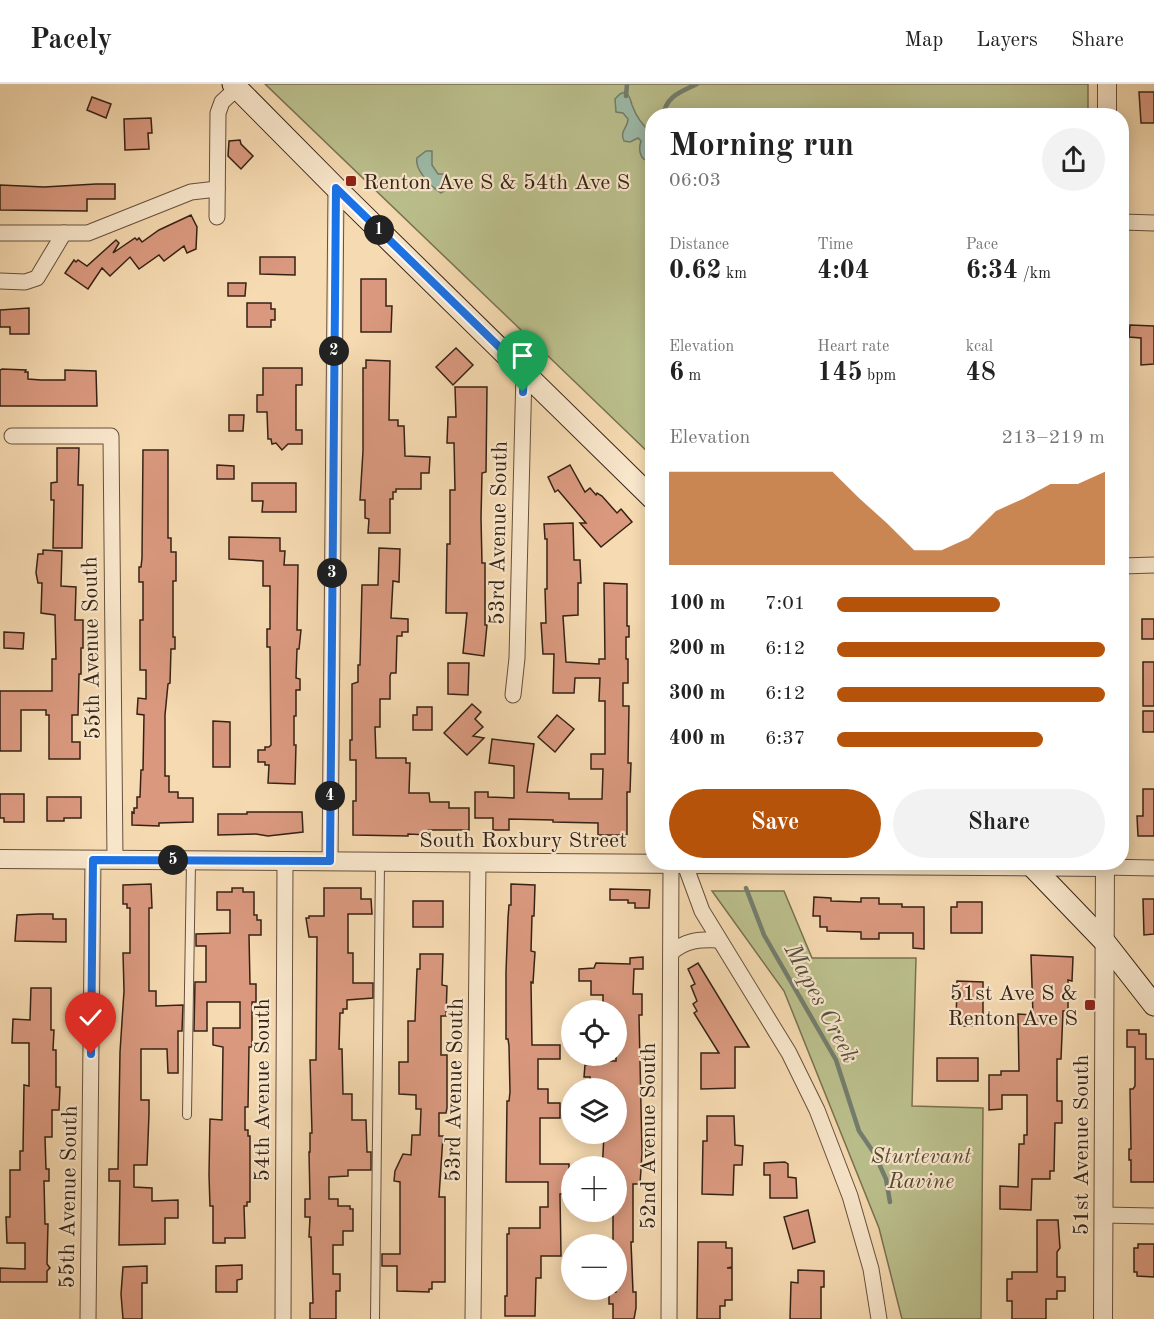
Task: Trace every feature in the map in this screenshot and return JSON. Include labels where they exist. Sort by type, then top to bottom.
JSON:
[{"type":"main road","points":[[235,86],[645,491]]},
{"type":"main road","points":[[1035,870],[1104,941],[1154,1005]]},
{"type":"street","points":[[1107,84],[1107,108]]},
{"type":"street","points":[[217,217],[219,113],[222,102],[235,86]]},
{"type":"street","points":[[330,861],[336,188]]},
{"type":"street","points":[[0,233],[88,233],[191,192],[218,189]]},
{"type":"street","points":[[1129,222],[1154,222]]},
{"type":"street","points":[[0,282],[25,282],[36,278],[64,233]]},
{"type":"street","name":"53rd Avenue South","points":[[513,695],[517,657],[524,371]]},
{"type":"street","name":"55th Avenue South","points":[[12,436],[111,436],[115,860]]},
{"type":"street","points":[[1129,566],[1154,566]]},
{"type":"street","name":"South Roxbury Street","points":[[0,859],[645,863]]},
{"type":"street","name":"55th Avenue South","points":[[88,1319],[93,860]]},
{"type":"street","name":"54th Avenue South","points":[[283,1319],[285,861]]},
{"type":"street","name":"53rd Avenue South","points":[[473,1319],[478,862]]},
{"type":"street","name":"South Roxbury Street","points":[[1129,866],[1154,868]]},
{"type":"street","name":"52nd Avenue South","points":[[669,1319],[671,953],[679,870]]},
{"type":"street","points":[[683,870],[718,940],[789,1053],[817,1110],[850,1196],[871,1269],[879,1319]]},
{"type":"street","name":"51st Avenue South","points":[[1103,1319],[1105,870]]},
{"type":"street","points":[[671,953],[679,945],[691,941],[718,940]]},
{"type":"street","points":[[1103,1215],[1154,1216]]},
{"type":"lane","points":[[187,1115],[191,860]]},
{"type":"lane","points":[[375,1319],[380,862]]},
{"type":"green space","points":[[265,84],[1088,84],[1088,108],[645,108],[645,449]]},
{"type":"green space","name":"Sturtevant Ravine","points":[[712,891],[784,891],[812,958],[916,958],[912,1106],[983,1108],[981,1319],[902,1319],[879,1228],[784,991]]},
{"type":"shaded area","points":[[625,92],[629,97],[645,127],[645,160],[640,152],[641,141],[638,138],[630,142],[624,141],[623,132],[628,119],[623,113],[616,112],[615,99]]},
{"type":"shaded area","points":[[426,151],[432,151],[432,165],[438,174],[447,174],[449,182],[446,190],[441,193],[428,182],[418,167],[417,158]]},
{"type":"building","points":[[1139,92],[1154,92],[1154,123],[1141,123]]},
{"type":"building","points":[[92,97],[111,104],[106,118],[87,110]]},
{"type":"building","points":[[151,118],[152,133],[148,133],[149,149],[125,150],[124,119]]},
{"type":"building","points":[[240,140],[253,156],[241,169],[228,156],[229,141]]},
{"type":"building","points":[[115,184],[115,199],[87,199],[87,211],[0,210],[0,185],[44,187]]},
{"type":"building","points":[[191,215],[197,227],[196,249],[187,253],[184,246],[164,261],[159,255],[139,269],[130,257],[110,276],[102,268],[88,289],[65,273],[74,260],[87,266],[116,240],[119,243],[113,253],[135,238],[137,240],[139,238],[142,242],[159,230]]},
{"type":"building","points":[[260,257],[295,257],[295,275],[260,274]]},
{"type":"building","points":[[361,279],[386,279],[386,306],[392,306],[391,332],[361,332]]},
{"type":"building","points":[[228,283],[246,283],[245,296],[228,296]]},
{"type":"building","points":[[247,303],[271,303],[271,309],[275,309],[275,320],[271,320],[271,327],[247,327]]},
{"type":"building","points":[[29,308],[29,334],[10,334],[10,327],[0,327],[0,310]]},
{"type":"building","points":[[1130,325],[1154,326],[1154,364],[1141,365],[1141,338],[1129,337]]},
{"type":"building","points":[[456,348],[473,365],[453,385],[436,367]]},
{"type":"building","points":[[366,360],[390,361],[389,420],[398,420],[398,426],[404,426],[405,456],[430,457],[429,473],[421,473],[421,489],[396,489],[396,492],[393,492],[393,499],[390,499],[390,533],[368,533],[369,519],[365,518],[365,500],[360,500],[363,451],[363,368],[366,368]]},
{"type":"building","points":[[263,368],[302,368],[302,385],[296,385],[296,430],[302,430],[302,444],[288,444],[282,450],[276,443],[272,444],[271,439],[268,439],[267,412],[257,412],[257,395],[263,395]]},
{"type":"building","points":[[0,370],[26,370],[28,379],[41,380],[65,380],[65,370],[96,371],[97,406],[0,406]]},
{"type":"building","points":[[455,387],[487,387],[486,472],[482,473],[481,518],[482,563],[485,563],[485,625],[487,625],[484,656],[463,653],[467,613],[446,613],[450,490],[455,490],[454,443],[447,443],[448,417],[456,417]]},
{"type":"building","points":[[229,415],[244,415],[243,431],[229,431]]},
{"type":"building","points":[[57,448],[79,448],[78,485],[83,485],[82,548],[53,548],[54,500],[51,500],[51,483],[57,482]]},
{"type":"building","points":[[143,450],[168,450],[168,538],[171,538],[171,552],[176,552],[176,581],[173,581],[175,649],[171,649],[170,683],[168,684],[165,715],[165,776],[169,776],[169,792],[178,792],[178,798],[193,798],[193,822],[159,823],[159,826],[132,825],[132,812],[134,813],[134,808],[137,808],[137,797],[140,797],[141,770],[143,770],[144,715],[137,714],[138,698],[146,699],[146,670],[140,670],[143,582],[139,582],[139,567],[141,567],[142,558]]},
{"type":"building","points":[[217,465],[234,466],[234,479],[217,479]]},
{"type":"building","points":[[570,465],[585,492],[590,488],[596,495],[597,493],[602,496],[617,513],[621,509],[632,522],[601,547],[580,523],[586,523],[558,490],[555,492],[548,477]]},
{"type":"building","points":[[252,483],[296,483],[296,512],[262,512],[263,501],[252,501]]},
{"type":"building","points":[[573,523],[574,560],[580,560],[581,583],[578,583],[578,615],[563,616],[566,662],[599,664],[599,659],[605,659],[604,583],[627,584],[628,683],[623,683],[623,706],[629,706],[628,763],[631,763],[630,792],[627,792],[627,835],[598,835],[598,823],[553,822],[553,820],[509,819],[509,830],[493,830],[493,818],[475,818],[475,792],[488,792],[488,797],[514,798],[514,766],[489,763],[492,739],[534,744],[527,792],[569,793],[569,799],[602,799],[603,769],[591,769],[591,754],[605,754],[605,701],[599,701],[600,678],[575,678],[574,693],[553,693],[554,654],[543,654],[541,623],[546,623],[545,589],[547,589],[547,539],[545,539],[544,524]]},
{"type":"building","points":[[229,537],[280,538],[280,551],[285,551],[284,565],[298,565],[297,630],[301,630],[299,649],[297,649],[296,678],[300,679],[300,690],[296,690],[296,716],[294,716],[295,784],[268,783],[269,765],[265,765],[265,762],[258,762],[258,750],[265,750],[265,747],[271,745],[270,647],[267,647],[267,629],[270,629],[270,586],[263,586],[263,561],[229,559]]},
{"type":"building","points":[[379,548],[400,549],[399,582],[393,581],[391,618],[408,619],[408,632],[402,632],[402,636],[397,636],[396,673],[391,673],[390,676],[390,699],[380,699],[380,727],[375,727],[376,758],[406,758],[406,763],[410,763],[409,793],[429,793],[430,802],[449,802],[449,808],[469,808],[469,830],[429,830],[429,835],[408,834],[408,836],[353,835],[356,760],[350,760],[352,684],[358,682],[358,665],[360,665],[362,585],[378,585]]},
{"type":"building","points":[[43,550],[62,551],[61,586],[76,587],[75,620],[83,620],[78,715],[72,715],[72,742],[80,742],[80,759],[49,759],[49,715],[46,715],[46,710],[21,710],[21,751],[0,751],[0,691],[52,691],[52,659],[56,659],[55,615],[41,613],[42,583],[38,583],[36,573],[38,554],[43,554]]},
{"type":"building","points":[[1142,619],[1154,619],[1154,639],[1142,639]]},
{"type":"building","points":[[4,632],[24,633],[23,649],[4,648]]},
{"type":"building","points":[[1143,662],[1154,662],[1154,706],[1143,706]]},
{"type":"building","points":[[448,663],[469,663],[468,695],[448,694]]},
{"type":"building","points":[[472,704],[481,712],[475,719],[483,727],[473,736],[484,738],[467,755],[444,733]]},
{"type":"building","points":[[417,707],[432,707],[432,730],[413,730],[413,715],[417,715]]},
{"type":"building","points":[[1143,711],[1154,711],[1154,732],[1143,732]]},
{"type":"building","points":[[557,715],[574,729],[555,752],[538,737]]},
{"type":"building","points":[[213,721],[230,722],[230,767],[213,767]]},
{"type":"building","points":[[1143,789],[1154,789],[1154,836],[1138,836],[1137,816],[1143,816]]},
{"type":"building","points":[[0,794],[24,794],[24,822],[4,822],[4,818],[0,818]]},
{"type":"building","points":[[47,797],[81,797],[81,818],[47,821]]},
{"type":"building","points":[[247,812],[302,812],[303,832],[268,836],[218,835],[218,814],[247,814]]},
{"type":"building","points":[[151,884],[149,991],[156,991],[156,1006],[183,1005],[182,1031],[178,1031],[178,1073],[168,1073],[167,1049],[141,1049],[141,1100],[149,1100],[147,1165],[134,1165],[134,1187],[152,1188],[152,1201],[178,1200],[178,1218],[165,1218],[165,1244],[119,1245],[120,1181],[109,1181],[109,1169],[118,1169],[120,1052],[124,991],[123,953],[130,953],[130,908],[127,908],[127,904],[123,904],[123,885]]},
{"type":"building","points":[[511,884],[535,885],[531,951],[535,952],[533,983],[531,982],[532,1045],[560,1045],[560,1059],[538,1059],[538,1089],[548,1089],[548,1103],[560,1103],[560,1118],[540,1118],[540,1164],[561,1164],[561,1256],[541,1256],[541,1278],[536,1278],[535,1316],[505,1316],[509,1228],[540,1228],[540,1207],[548,1207],[548,1182],[506,1182],[507,1101],[509,1101],[510,1092],[509,1046],[508,1039],[506,1039],[506,972],[508,918],[509,905],[511,905]]},
{"type":"building","points":[[232,888],[243,888],[243,892],[254,892],[254,915],[257,915],[257,920],[261,920],[261,935],[249,935],[250,984],[256,984],[256,1002],[252,1002],[252,1047],[249,1047],[248,1107],[245,1107],[245,1130],[248,1130],[248,1136],[250,1136],[250,1202],[244,1206],[245,1238],[225,1238],[225,1243],[213,1243],[213,1206],[210,1206],[209,1175],[210,1119],[222,1120],[223,1047],[213,1045],[213,1028],[240,1028],[240,1002],[207,1002],[207,1031],[194,1031],[195,982],[206,982],[206,946],[196,946],[196,934],[230,933],[230,910],[217,910],[217,892],[232,892]]},
{"type":"building","points":[[324,888],[361,888],[361,899],[371,899],[372,914],[348,914],[348,953],[353,953],[353,983],[373,983],[373,998],[347,1000],[347,1009],[343,1009],[343,1013],[340,1013],[339,1049],[342,1049],[343,1094],[352,1094],[352,1120],[366,1120],[367,1152],[371,1152],[371,1170],[348,1170],[348,1176],[329,1177],[329,1199],[338,1199],[338,1206],[350,1206],[350,1209],[353,1209],[353,1231],[343,1231],[343,1245],[333,1245],[333,1274],[340,1274],[340,1291],[336,1291],[336,1319],[310,1319],[310,1303],[313,1303],[311,1237],[309,1237],[310,1217],[305,1217],[305,1199],[310,1199],[309,1152],[310,1133],[312,1133],[310,1060],[316,1060],[317,937],[309,937],[306,918],[324,916]]},
{"type":"building","points":[[610,889],[650,890],[649,908],[635,908],[635,903],[628,903],[628,900],[610,900]]},
{"type":"building","points":[[814,897],[831,898],[831,901],[861,902],[861,898],[879,898],[879,904],[924,907],[924,949],[913,948],[913,933],[879,933],[879,939],[861,939],[861,932],[827,931],[827,927],[820,927],[820,916],[813,916]]},
{"type":"building","points":[[1143,899],[1154,899],[1154,934],[1144,935]]},
{"type":"building","points":[[413,901],[443,901],[443,927],[413,927]]},
{"type":"building","points":[[957,902],[982,902],[982,933],[951,933],[951,907],[957,907]]},
{"type":"building","points":[[53,914],[53,919],[66,919],[66,942],[15,941],[17,915]]},
{"type":"building","points":[[420,954],[443,954],[442,985],[447,986],[446,1016],[441,1016],[441,1055],[447,1055],[447,1108],[446,1113],[439,1113],[439,1136],[443,1136],[439,1197],[445,1197],[445,1282],[432,1282],[432,1289],[429,1289],[429,1292],[397,1291],[397,1266],[382,1266],[382,1254],[400,1254],[400,1182],[394,1181],[395,1171],[403,1154],[411,1155],[412,1135],[420,1135],[421,1109],[416,1109],[416,1095],[399,1094],[399,1062],[408,1062],[408,1021],[415,1021],[417,969],[420,969]]},
{"type":"building","points":[[1031,955],[1073,957],[1072,981],[1068,980],[1068,1011],[1063,1011],[1061,1059],[1057,1059],[1057,1101],[1062,1101],[1062,1123],[1055,1123],[1054,1171],[1050,1171],[1050,1179],[1032,1179],[1031,1210],[1000,1209],[1000,1186],[1018,1187],[1019,1144],[1024,1144],[1024,1135],[1027,1135],[1027,1095],[1002,1095],[1002,1109],[989,1110],[989,1075],[1001,1075],[1001,1071],[1019,1071],[1018,1014],[1033,1015]]},
{"type":"building","points":[[643,957],[643,969],[634,969],[633,994],[642,994],[642,1015],[639,1015],[642,1153],[640,1184],[633,1184],[633,1242],[631,1242],[636,1308],[634,1319],[613,1319],[613,1304],[609,1304],[609,1300],[627,1300],[627,1234],[613,1234],[613,1222],[627,1222],[627,1156],[603,1156],[603,1144],[627,1144],[627,1078],[584,1077],[585,1066],[627,1066],[627,1000],[603,1000],[603,995],[591,995],[591,981],[579,981],[579,969],[594,968],[596,963],[630,964],[630,958]]},
{"type":"building","points":[[698,963],[749,1047],[735,1047],[735,1088],[701,1089],[701,1053],[719,1053],[694,1013],[697,1011],[693,1004],[697,1001],[691,986],[695,984],[688,969]]},
{"type":"building","points":[[957,981],[983,982],[983,1026],[956,1026]]},
{"type":"building","points":[[31,988],[51,988],[51,1030],[54,1030],[53,1050],[56,1050],[56,1087],[60,1087],[59,1110],[52,1110],[52,1137],[45,1137],[46,1169],[49,1169],[49,1181],[44,1181],[45,1224],[48,1224],[47,1264],[50,1268],[47,1271],[47,1282],[0,1282],[0,1268],[25,1269],[25,1243],[7,1243],[6,1217],[10,1217],[10,1170],[20,1170],[20,1151],[23,1151],[24,1085],[29,1086],[29,1043],[12,1043],[13,1019],[30,1020]]},
{"type":"building","points":[[1127,1030],[1139,1030],[1139,1034],[1146,1034],[1146,1059],[1154,1059],[1154,1182],[1131,1182],[1130,1089],[1135,1086],[1135,1047],[1127,1047]]},
{"type":"building","points":[[937,1058],[978,1058],[978,1081],[937,1081]]},
{"type":"building","points":[[707,1116],[734,1116],[735,1145],[743,1146],[742,1165],[734,1165],[733,1195],[702,1194],[703,1141],[707,1141]]},
{"type":"building","points":[[785,1162],[788,1164],[788,1177],[796,1178],[797,1198],[770,1198],[770,1175],[764,1175],[764,1163]]},
{"type":"building","points":[[808,1210],[815,1242],[793,1249],[784,1217]]},
{"type":"building","points":[[1037,1220],[1058,1220],[1060,1248],[1057,1252],[1057,1277],[1065,1277],[1065,1291],[1057,1291],[1057,1299],[1046,1299],[1046,1319],[1012,1319],[1012,1301],[1007,1301],[1007,1279],[1012,1279],[1012,1272],[1037,1272]]},
{"type":"building","points":[[698,1242],[726,1242],[726,1248],[732,1248],[732,1267],[727,1268],[732,1268],[732,1300],[725,1300],[725,1306],[720,1306],[720,1319],[697,1319]]},
{"type":"building","points":[[1138,1244],[1154,1244],[1154,1277],[1137,1276],[1137,1272],[1134,1272],[1134,1248],[1138,1248]]},
{"type":"building","points":[[242,1265],[242,1279],[237,1280],[237,1292],[216,1292],[216,1266]]},
{"type":"building","points":[[147,1266],[147,1283],[142,1283],[142,1319],[123,1319],[121,1294],[123,1267]]},
{"type":"building","points":[[798,1270],[824,1271],[824,1287],[821,1287],[821,1319],[790,1319],[791,1282],[798,1283]]},
{"type":"waterway","name":"Mapes Creek","points":[[626,96],[627,84]]},
{"type":"waterway","points":[[665,108],[670,99],[697,84]]},
{"type":"waterway","name":"Mapes Creek","points":[[746,888],[764,935],[836,1060],[859,1131],[874,1153],[886,1179],[890,1202]]},
{"type":"place","name":"Renton Ave S & 54th Ave S","points":[[351,181]]},
{"type":"place","name":"51st Ave S & Renton Ave S","points":[[1090,1005]]},
{"type":"route","points":[[91,1054],[93,860],[330,861],[336,188],[524,371],[523,392]]}]
